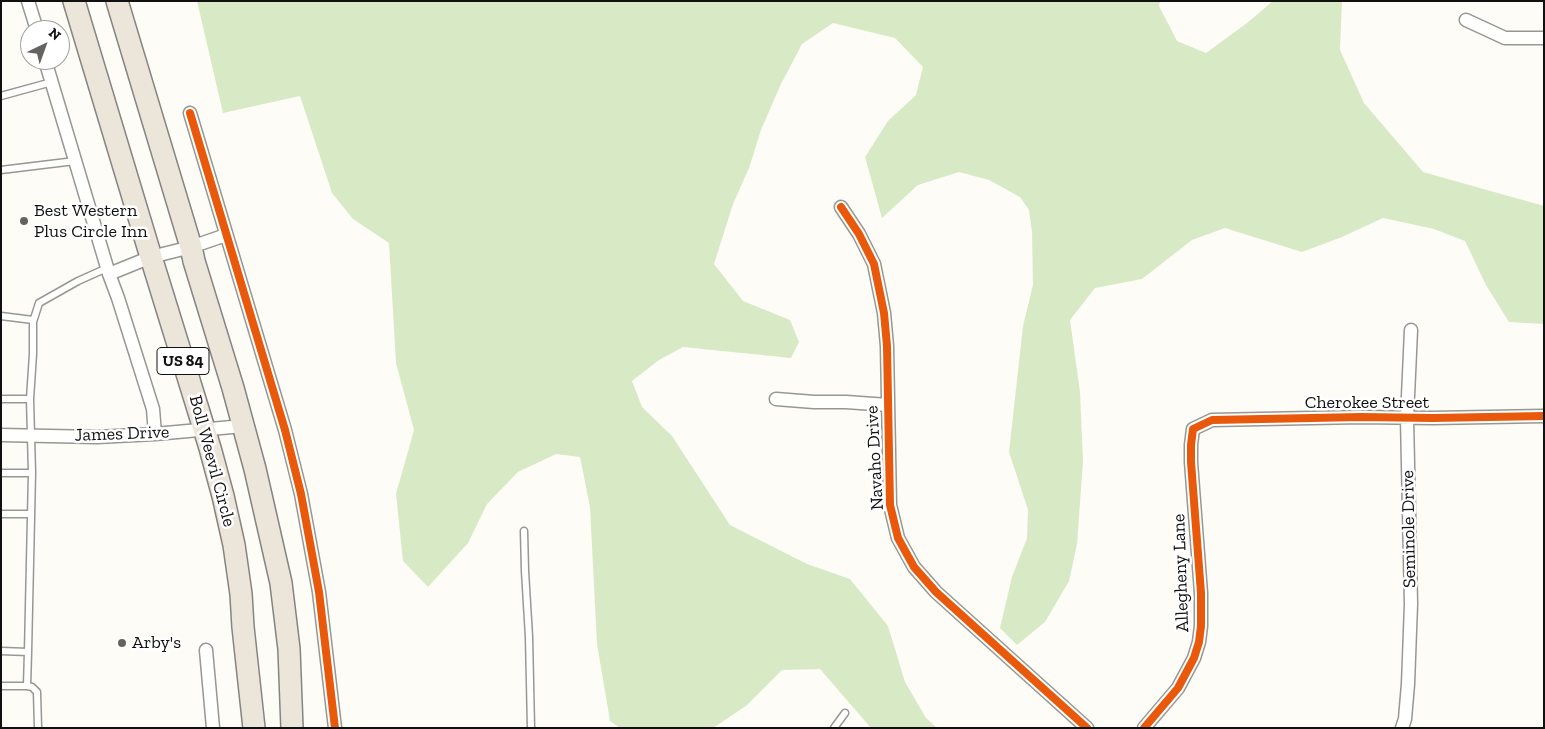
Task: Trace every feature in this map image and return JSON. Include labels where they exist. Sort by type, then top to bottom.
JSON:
[{"type":"highway","name":"Boll Weevil Circle","points":[[74,1],[223,496],[234,545],[241,594],[254,728]]},
{"type":"highway","name":"US 84","points":[[117,1],[192,247],[194,261],[258,478],[281,582],[289,648],[292,728]]},
{"type":"street","points":[[28,1],[33,20]]},
{"type":"street","points":[[1466,20],[1505,38],[1544,38]]},
{"type":"street","points":[[48,70],[108,271],[153,409],[155,434]]},
{"type":"street","points":[[190,113],[285,430],[301,494],[319,592],[335,728]]},
{"type":"street","name":"Navaho Drive","points":[[841,207],[859,234],[874,264],[884,313],[887,338],[890,505],[898,538],[914,567],[936,592],[1087,728]]},
{"type":"street","points":[[108,271],[151,257],[192,247],[226,235]]},
{"type":"street","name":"Seminole Drive","points":[[1402,728],[1405,719],[1408,684],[1411,604],[1406,418],[1411,330]]},
{"type":"street","points":[[776,399],[888,405]]},
{"type":"street","name":"Cherokee Street","points":[[1193,429],[1212,420],[1544,416]]},
{"type":"street","name":"James Drive","points":[[1,435],[97,437],[244,426]]},
{"type":"street","name":"Allegheny Lane","points":[[1144,728],[1178,688],[1194,658],[1199,642],[1201,593],[1191,470],[1193,429]]},
{"type":"street","points":[[206,650],[213,728]]},
{"type":"lane","points":[[1,96],[52,82]]},
{"type":"lane","points":[[1,170],[75,161]]},
{"type":"lane","points":[[27,686],[32,473],[30,399],[33,320],[40,303],[78,281],[108,271]]},
{"type":"lane","points":[[1,316],[33,320]]},
{"type":"lane","points":[[1,399],[30,399]]},
{"type":"lane","points":[[1,473],[32,473]]},
{"type":"lane","points":[[1,514],[31,514]]},
{"type":"lane","points":[[524,531],[531,728]]},
{"type":"lane","points":[[1,651],[28,652]]},
{"type":"lane","points":[[1,686],[32,686],[37,692],[38,728]]},
{"type":"lane","points":[[834,728],[845,713]]},
{"type":"green space","points":[[197,1],[1160,1],[1159,6],[1177,41],[1206,53],[1273,1],[1342,1],[1340,50],[1364,103],[1423,172],[1544,206],[1544,324],[1509,322],[1486,285],[1465,241],[1434,229],[1383,218],[1342,237],[1302,252],[1225,228],[1192,240],[1142,279],[1095,288],[1070,320],[1080,392],[1083,461],[1077,544],[1069,581],[1045,622],[1017,645],[1000,628],[1012,577],[1027,538],[1028,510],[1009,452],[1023,326],[1033,285],[1032,232],[1029,210],[1020,197],[989,180],[959,172],[918,185],[882,218],[865,157],[888,121],[916,95],[923,67],[895,38],[833,23],[802,44],[780,86],[761,130],[749,168],[733,204],[714,264],[743,301],[790,320],[799,342],[791,358],[683,347],[659,360],[632,381],[642,407],[672,436],[730,525],[807,564],[850,579],[888,626],[905,682],[926,718],[937,728],[871,728],[820,669],[782,670],[746,706],[713,728],[620,728],[610,721],[597,644],[590,507],[580,457],[556,454],[518,472],[487,504],[468,543],[428,587],[403,561],[396,494],[414,430],[396,363],[389,243],[353,219],[332,193],[300,96],[223,113]]},
{"type":"cycle path","points":[[190,113],[285,430],[301,494],[319,592],[335,728]]},
{"type":"cycle path","points":[[841,207],[859,234],[874,264],[884,313],[887,346],[890,505],[898,538],[914,567],[936,592],[1087,728]]},
{"type":"cycle path","points":[[1144,728],[1178,688],[1194,658],[1199,642],[1201,593],[1191,462],[1193,429],[1212,420],[1544,416]]},
{"type":"place","name":"Best Western Plus Circle Inn","points":[[24,221]]},
{"type":"place","name":"Arby's","points":[[122,643]]}]
